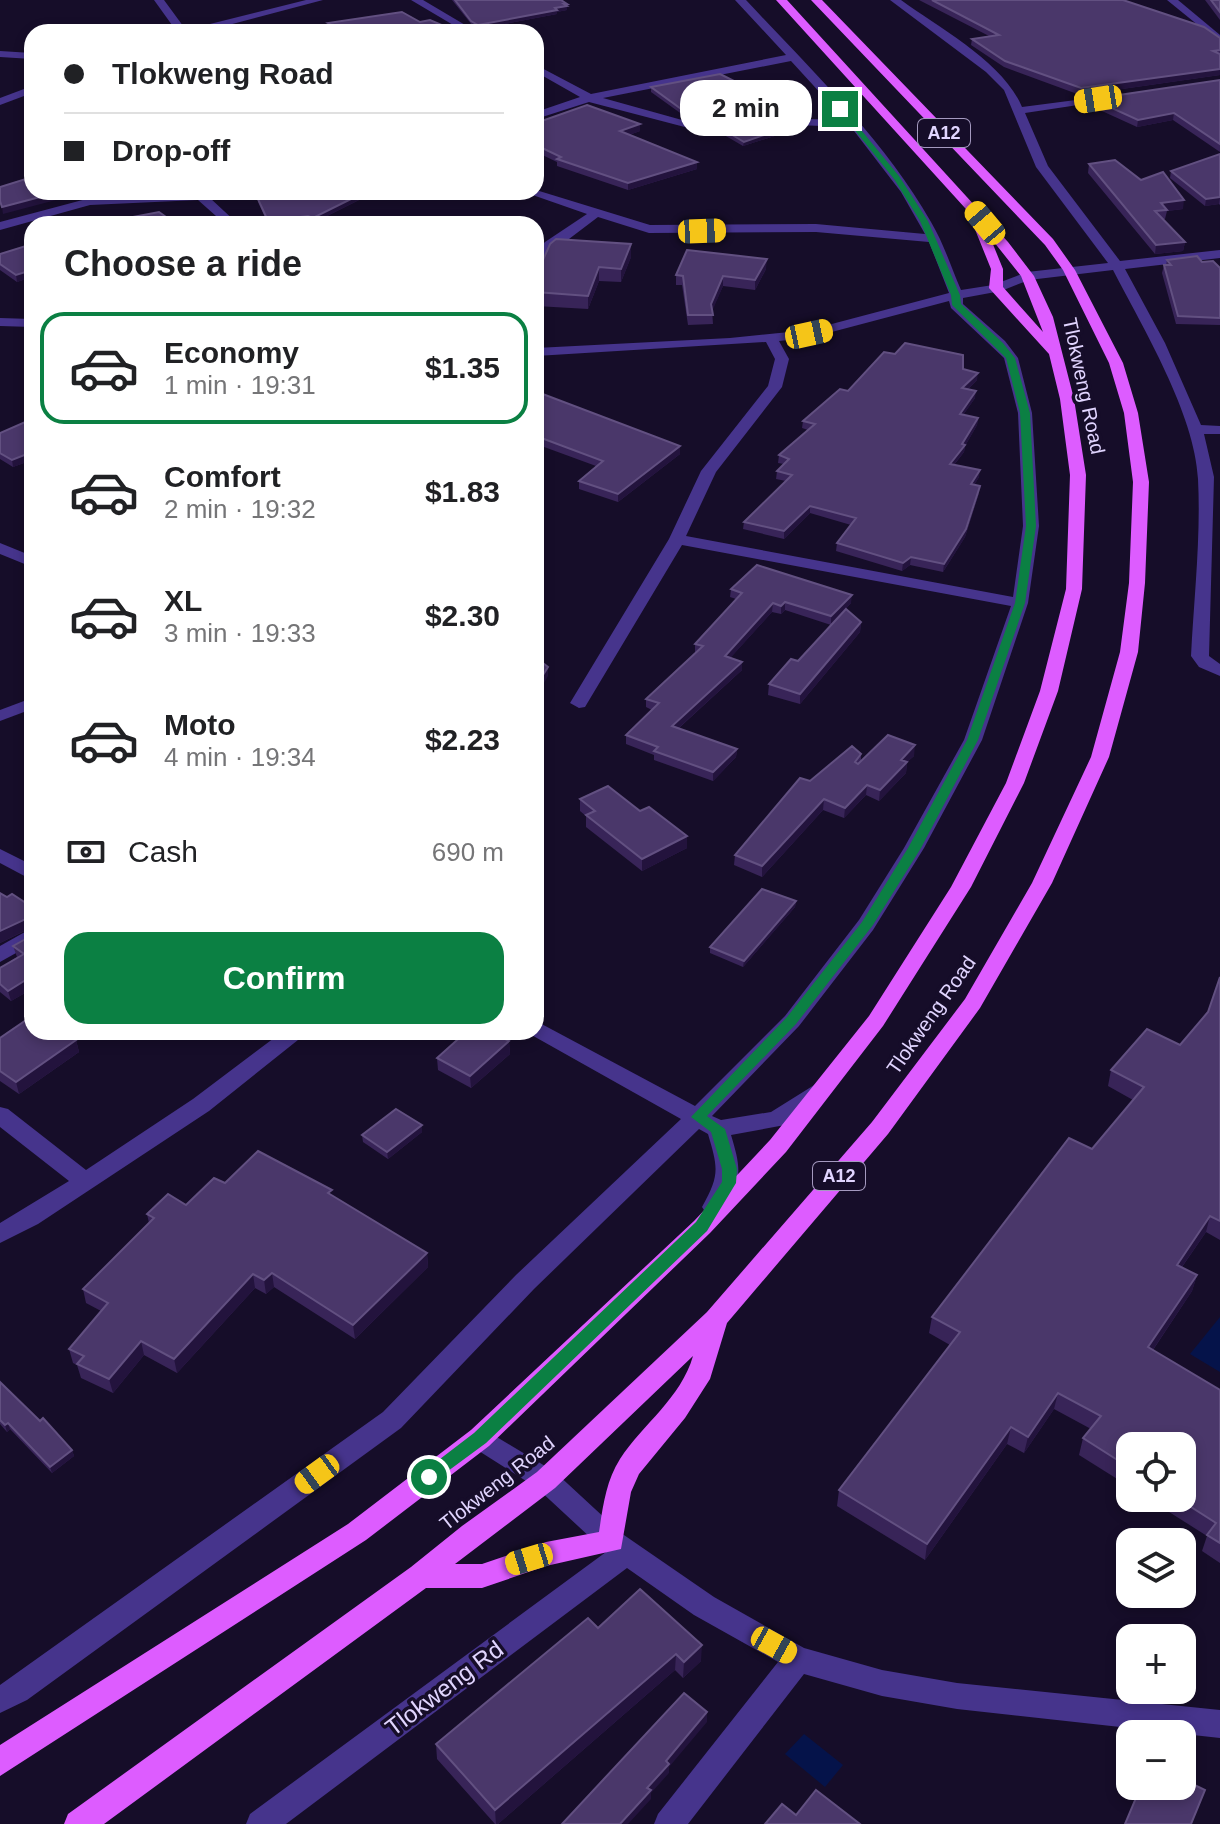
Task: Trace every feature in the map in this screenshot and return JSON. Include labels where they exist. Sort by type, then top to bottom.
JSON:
[{"type":"main road","name":"Tlokweng Road","points":[[0,1762],[357,1532],[480,1438],[702,1227],[778,1146],[876,1021],[961,887],[1015,783],[1049,691],[1074,589],[1078,475],[1067,399],[1046,317],[1027,276],[967,201],[781,0]]},
{"type":"main road","name":"Tlokweng Road","points":[[79,1824],[421,1576],[471,1534],[546,1480],[716,1319],[880,1128],[973,1003],[1042,883],[1100,757],[1129,652],[1137,583],[1141,482],[1131,413],[1116,363],[1069,270],[1043,236],[816,0]]},
{"type":"main road","points":[[967,201],[977,215],[997,269],[996,288],[1054,353]]},
{"type":"main road","points":[[421,1576],[482,1576],[546,1554],[619,1547],[618,1492],[629,1467],[676,1410],[701,1372],[716,1319]]},
{"type":"street","points":[[159,0],[176,24]]},
{"type":"street","points":[[222,24],[318,0]]},
{"type":"street","points":[[416,0],[458,24]]},
{"type":"street","points":[[0,1700],[392,1420],[525,1282],[708,1123],[866,925],[914,848],[973,740],[1020,603],[1031,526],[1025,413],[1011,358],[1000,344],[956,305],[956,295],[934,239],[897,178],[794,57],[740,0]]},
{"type":"street","points":[[895,0],[990,70],[1009,89],[1051,182],[1118,267],[1158,343],[1196,429],[1206,477],[1213,524],[1200,656],[1205,663],[1220,671]]},
{"type":"street","points":[[1172,0],[1220,40]]},
{"type":"street","points":[[0,54],[24,56]]},
{"type":"street","points":[[544,113],[589,98],[794,57]]},
{"type":"street","points":[[544,73],[589,98],[681,124],[711,129],[766,121],[852,124]]},
{"type":"street","points":[[0,102],[24,92]]},
{"type":"street","points":[[1019,111],[1138,93]]},
{"type":"street","points":[[544,197],[594,214],[660,230],[802,228],[934,239]]},
{"type":"street","points":[[39,216],[97,201],[123,200]]},
{"type":"street","points":[[205,200],[223,216]]},
{"type":"street","points":[[544,251],[594,214]]},
{"type":"street","points":[[0,226],[24,220]]},
{"type":"street","points":[[544,352],[771,339],[835,329],[956,295],[996,288],[1027,276],[1217,257]]},
{"type":"street","points":[[0,322],[24,323]]},
{"type":"street","points":[[579,703],[677,539],[709,471],[775,387],[782,359],[771,339]]},
{"type":"street","points":[[1196,429],[1220,430]]},
{"type":"street","points":[[677,539],[1020,603]]},
{"type":"street","points":[[0,548],[24,558]]},
{"type":"street","points":[[0,716],[24,706]]},
{"type":"street","points":[[0,855],[24,869]]},
{"type":"street","points":[[0,955],[24,940]]},
{"type":"street","points":[[544,1032],[708,1123],[777,1119],[826,1085]]},
{"type":"street","points":[[0,1234],[86,1182],[201,1105],[286,1040]]},
{"type":"street","points":[[0,1115],[86,1182]]},
{"type":"street","points":[[702,1227],[729,1183],[729,1169],[708,1123]]},
{"type":"street","points":[[480,1438],[546,1480],[619,1547],[704,1606],[798,1659],[851,1676],[957,1696],[1220,1724]]},
{"type":"street","name":"Tlokweng Rd","points":[[261,1824],[619,1547]]},
{"type":"street","points":[[669,1824],[798,1659]]},
{"type":"shaded area","points":[[1220,1317],[1220,1372],[1190,1354]]},
{"type":"shaded area","points":[[804,1734],[843,1765],[825,1787],[785,1754]]},
{"type":"building","points":[[455,0],[561,0],[567,4],[555,8],[557,10],[483,24],[471,21]]},
{"type":"building","points":[[932,0],[1123,0],[1204,27],[1220,38],[1220,50],[1213,51],[1220,54],[1220,69],[1081,88],[1005,61],[972,39],[999,35]]},
{"type":"building","points":[[1211,0],[1220,0],[1220,12]]},
{"type":"building","points":[[402,12],[420,22],[430,20],[439,24],[330,24]]},
{"type":"building","points":[[720,74],[774,101],[735,110],[743,113],[701,117],[688,109],[684,111],[651,87]]},
{"type":"building","points":[[1220,80],[1220,144],[1174,113],[1138,120],[1092,99]]},
{"type":"building","points":[[587,105],[640,124],[620,131],[697,162],[628,183],[557,159],[561,157],[544,149],[544,120]]},
{"type":"building","points":[[766,122],[781,129],[744,142],[719,127]]},
{"type":"building","points":[[1220,154],[1220,197],[1206,199],[1171,171]]},
{"type":"building","points":[[1115,160],[1141,180],[1163,172],[1184,200],[1161,203],[1167,210],[1155,211],[1185,242],[1156,245],[1089,164]]},
{"type":"building","points":[[24,180],[24,200],[29,200],[2,207],[0,187]]},
{"type":"building","points":[[258,200],[349,200],[317,216],[266,216]]},
{"type":"building","points":[[159,212],[165,216],[138,216]]},
{"type":"building","points":[[556,239],[631,244],[621,269],[599,267],[588,296],[544,293],[544,258]]},
{"type":"building","points":[[24,246],[24,272],[16,275],[0,264],[0,254]]},
{"type":"building","points":[[687,250],[767,259],[755,280],[723,276],[711,304],[713,315],[688,315],[683,276],[676,275]]},
{"type":"building","points":[[1197,256],[1202,262],[1213,261],[1220,268],[1220,318],[1178,316],[1164,265],[1171,265],[1167,260]]},
{"type":"building","points":[[905,343],[963,355],[963,369],[978,373],[962,388],[976,391],[960,414],[978,418],[962,444],[965,445],[950,464],[980,470],[971,484],[980,486],[966,529],[944,564],[911,557],[903,563],[837,543],[856,518],[810,506],[784,531],[744,522],[792,475],[777,471],[789,459],[779,455],[815,424],[803,421],[840,389],[848,391],[884,352],[895,354]]},
{"type":"building","points":[[544,395],[680,446],[618,494],[579,481],[603,461],[544,439]]},
{"type":"building","points":[[24,422],[24,455],[12,460],[0,453],[0,433]]},
{"type":"building","points":[[757,565],[852,595],[831,616],[785,602],[781,606],[773,603],[725,656],[742,662],[672,726],[737,749],[713,772],[654,751],[658,747],[626,735],[659,703],[646,699],[703,646],[695,644],[742,593],[731,589]]},
{"type":"building","points":[[846,609],[861,622],[800,694],[769,684],[791,659],[798,661]]},
{"type":"building","points":[[888,735],[915,745],[901,760],[907,762],[880,790],[867,785],[845,808],[824,799],[762,866],[735,855],[800,778],[810,781],[852,746],[861,754],[855,762],[858,764]]},
{"type":"building","points":[[608,786],[640,811],[649,807],[687,836],[642,859],[586,815],[595,811],[580,799]]},
{"type":"building","points":[[762,889],[796,901],[744,961],[710,947]]},
{"type":"building","points":[[0,893],[7,897],[12,894],[24,902],[24,920],[0,931]]},
{"type":"building","points":[[24,940],[24,954],[13,946]]},
{"type":"building","points":[[24,954],[24,981],[8,991],[0,984],[0,968]]},
{"type":"building","points":[[1220,977],[1220,1221],[1210,1216],[1177,1265],[1197,1275],[1148,1347],[1220,1390],[1220,1543],[1207,1535],[1216,1523],[1196,1510],[1196,1432],[1116,1432],[1116,1459],[1083,1438],[1101,1416],[1058,1393],[1028,1437],[1011,1427],[927,1544],[839,1490],[960,1332],[932,1317],[1069,1138],[1092,1149],[1144,1087],[1111,1070],[1147,1029],[1180,1045],[1208,1012]]},
{"type":"building","points":[[24,1022],[24,1040],[76,1040],[16,1082],[0,1071],[0,1038]]},
{"type":"building","points":[[457,1040],[509,1041],[470,1076],[437,1058]]},
{"type":"building","points":[[396,1109],[422,1125],[387,1152],[362,1135]]},
{"type":"building","points":[[258,1151],[332,1190],[328,1193],[427,1253],[353,1325],[272,1273],[264,1280],[253,1274],[174,1359],[141,1341],[109,1379],[77,1364],[84,1356],[69,1349],[108,1303],[83,1289],[154,1218],[147,1214],[168,1194],[186,1205],[214,1178],[225,1183]]},
{"type":"building","points":[[0,1382],[40,1421],[43,1418],[72,1450],[50,1467],[8,1423],[5,1425],[0,1420]]},
{"type":"building","points":[[640,1589],[702,1645],[684,1662],[676,1654],[495,1810],[436,1744],[588,1618],[598,1628]]},
{"type":"building","points":[[684,1693],[707,1712],[666,1761],[669,1764],[647,1788],[651,1790],[620,1824],[562,1824]]},
{"type":"building","points":[[1196,1786],[1205,1790],[1191,1824],[1125,1824],[1135,1800],[1196,1800]]},
{"type":"building","points":[[816,1790],[860,1824],[765,1824],[782,1804],[796,1815]]},
{"type":"route","points":[[429,1477],[480,1438],[702,1227],[729,1183],[729,1169],[718,1129],[698,1117],[792,1021],[866,925],[914,848],[973,740],[1020,603],[1031,526],[1025,413],[1011,358],[1000,344],[978,328],[956,305],[956,295],[934,239],[910,197],[840,109]]}]
